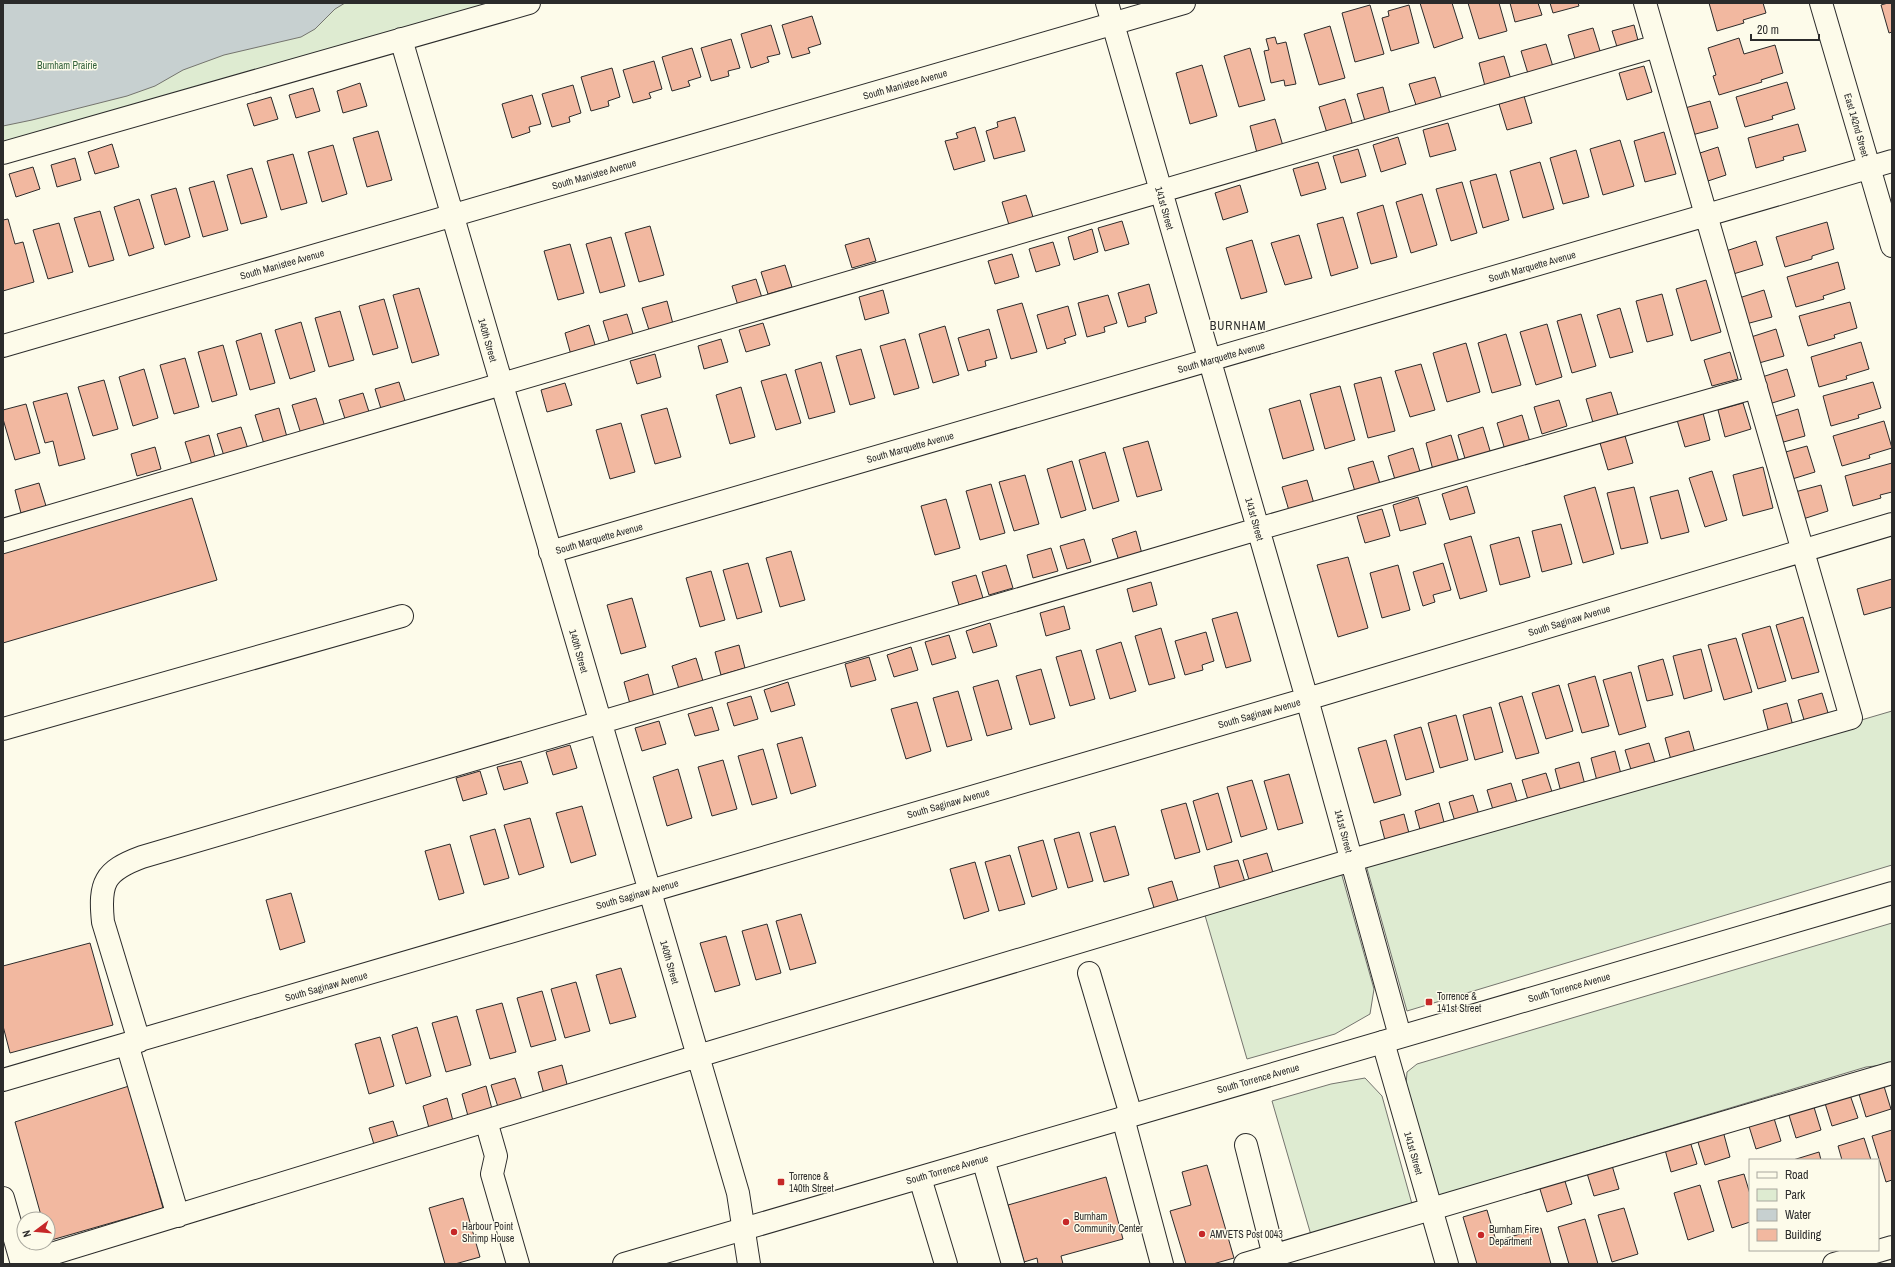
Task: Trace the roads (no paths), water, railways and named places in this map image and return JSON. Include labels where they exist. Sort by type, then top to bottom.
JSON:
[{"type":"street","points":[[3,153],[529,3]]},
{"type":"street","name":"141st Street","points":[[1107,3],[1307,698],[1352,860],[1430,1209],[1446,1264]]},
{"type":"street","name":"South Manistee Avenue","points":[[3,346],[1184,3]]},
{"type":"street","points":[[3,1198],[22,1263],[698,1056],[1352,860],[1851,718],[1645,3]]},
{"type":"street","name":"East 142nd Street","points":[[1821,3],[1892,246]]},
{"type":"street","name":"140th Street","points":[[401,39],[738,1193],[749,1264]]},
{"type":"street","points":[[3,530],[1657,46]]},
{"type":"street","name":"South Marquette Avenue","points":[[550,552],[1892,161]]},
{"type":"street","points":[[178,1216],[103,922],[101,904],[103,889],[108,876],[122,865],[149,855],[1258,529],[1756,387]]},
{"type":"street","name":"South Saginaw Avenue","points":[[3,1080],[1307,698],[1892,524]]},
{"type":"street","points":[[3,729],[402,616]]},
{"type":"street","name":"South Torrence Avenue","points":[[624,1264],[1892,893]]},
{"type":"street","points":[[1089,973],[1127,1117],[1162,1264]]},
{"type":"street","points":[[1245,1264],[1892,1073]]},
{"type":"street","points":[[486,1121],[496,1156],[492,1174],[518,1264]]},
{"type":"street","points":[[1246,1145],[1274,1256]]},
{"type":"street","points":[[983,1159],[1013,1264]]},
{"type":"street","points":[[920,1178],[946,1264]]},
{"type":"street","points":[[1879,1251],[1892,1247]]},
{"type":"street","points":[[1834,1264],[1878,1251]]},
{"type":"water","name":"Burnham Prairie","points":[[3,3],[345,3],[335,9],[315,29],[301,37],[224,55],[183,70],[155,86],[127,96],[3,126]]},
{"type":"place","name":"Torrence & 141st Street","points":[[1429,1002]]},
{"type":"place","name":"Torrence & 140th Street","points":[[781,1182]]},
{"type":"place","name":"Burnham Community Center","points":[[1066,1222]]},
{"type":"place","name":"Harbour Point Shrimp House","points":[[454,1232]]},
{"type":"place","name":"AMVETS Post 0043","points":[[1202,1234]]},
{"type":"place","name":"Burnham Fire Department","points":[[1481,1235]]},
{"type":"district","name":"BURNHAM","points":[[1238,326]]}]
